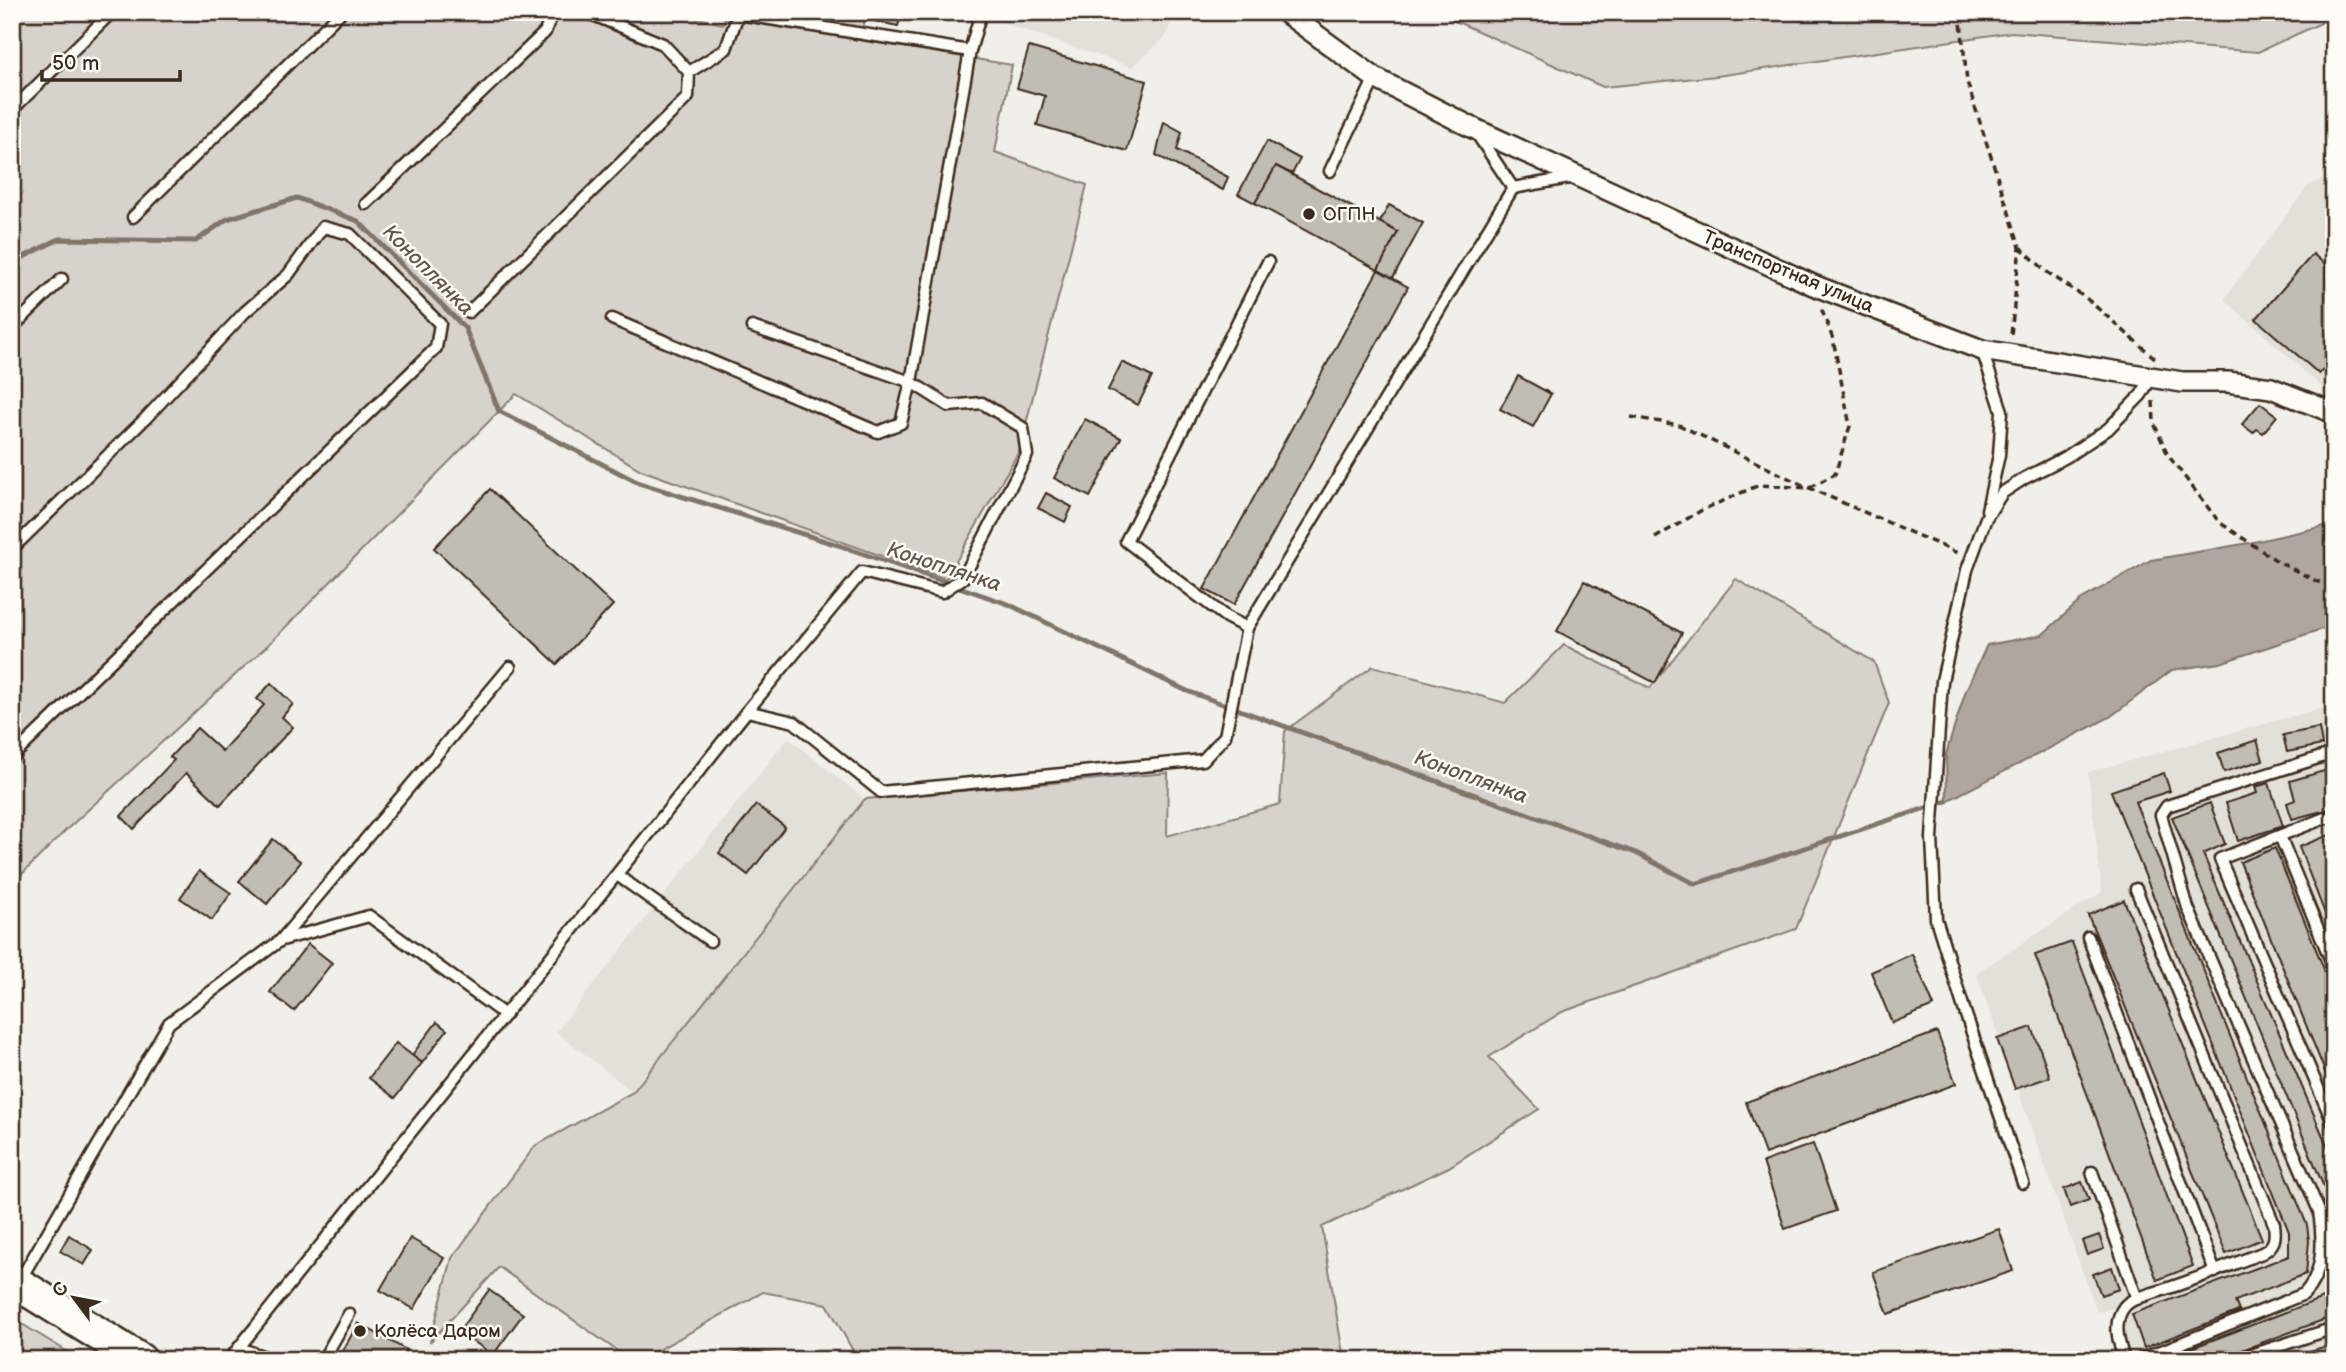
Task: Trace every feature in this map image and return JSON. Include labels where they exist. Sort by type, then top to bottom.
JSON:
[{"type":"main road","points":[[15,1282],[140,1360]]},
{"type":"street","name":"Транспортная улица","points":[[1285,12],[1375,78],[1473,128],[1813,285],[1982,350],[2151,378],[2182,382],[2228,382],[2270,388],[2334,413]]},
{"type":"lane","points":[[12,110],[112,12]]},
{"type":"lane","points":[[133,217],[341,12]]},
{"type":"lane","points":[[366,204],[545,32],[553,12]]},
{"type":"lane","points":[[470,313],[688,97],[689,72],[663,44],[586,12]]},
{"type":"lane","points":[[612,319],[878,432],[901,423],[911,382],[970,51],[981,12]]},
{"type":"lane","points":[[689,72],[726,49],[738,13],[970,51]]},
{"type":"lane","points":[[1330,171],[1375,78]]},
{"type":"lane","points":[[1473,128],[1513,188]]},
{"type":"lane","points":[[747,711],[794,722],[881,792],[1203,760],[1225,736],[1247,628],[1513,188],[1576,177]]},
{"type":"lane","points":[[12,549],[145,419],[244,312],[288,275],[323,227],[350,234],[440,324],[436,348],[12,758]]},
{"type":"lane","points":[[1247,628],[1226,617],[1126,541],[1268,262]]},
{"type":"lane","points":[[12,328],[62,279]]},
{"type":"lane","points":[[229,1360],[747,711],[862,572],[942,592],[963,578],[1027,455],[1023,428],[982,403],[949,406],[911,382],[752,327]]},
{"type":"lane","points":[[1982,350],[2002,411],[1999,456],[1986,518],[1971,559],[1942,681],[1932,838],[1936,919],[2023,1182]]},
{"type":"lane","points":[[1986,518],[2002,493],[2066,457],[2108,429],[2141,395],[2151,378]]},
{"type":"lane","points":[[15,1282],[169,1023],[281,940],[510,667]]},
{"type":"lane","points":[[2139,1360],[2304,1294],[2316,1275],[2323,1237],[2319,1210],[2188,908],[2161,816],[2168,806],[2334,753]]},
{"type":"lane","points":[[2334,818],[2325,818],[2220,859],[2334,1125]]},
{"type":"lane","points":[[2280,836],[2334,968]]},
{"type":"lane","points":[[617,875],[710,941]]},
{"type":"lane","points":[[2124,1360],[2118,1339],[2118,1320],[2125,1305],[2193,1282],[2270,1249],[2276,1239],[2274,1224],[2136,889]]},
{"type":"lane","points":[[281,940],[369,916],[505,1015]]},
{"type":"lane","points":[[2088,937],[2214,1272]]},
{"type":"lane","points":[[2092,1172],[2137,1299]]},
{"type":"lane","points":[[323,1360],[349,1314]]},
{"type":"lane","points":[[2236,1360],[2334,1328]]},
{"type":"lane","points":[[239,1348],[274,1360]]},
{"type":"path","points":[[1959,12],[1967,82],[2020,247],[2008,355]]},
{"type":"path","points":[[2020,247],[2047,272],[2087,299],[2182,382]]},
{"type":"path","points":[[1655,538],[1702,510],[1759,485],[1809,488],[1835,474],[1850,425],[1833,339],[1813,285]]},
{"type":"path","points":[[2151,378],[2154,422],[2168,455],[2219,522],[2277,561],[2318,582],[2334,583]]},
{"type":"path","points":[[1630,417],[1679,425],[1809,488],[1971,559]]},
{"type":"shaded area","points":[[12,12],[671,12],[723,24],[727,12],[818,12],[865,19],[860,40],[1012,65],[995,152],[1087,185],[1019,451],[946,579],[641,470],[516,394],[268,645],[65,831],[12,884]]},
{"type":"shaded area","points":[[1001,12],[1174,12],[1166,37],[1132,67],[997,21]]},
{"type":"shaded area","points":[[1435,12],[2334,12],[2334,17],[2258,52],[2012,32],[1717,76],[1603,87]]},
{"type":"shaded area","points":[[2334,172],[2334,398],[2224,299],[2307,187]]},
{"type":"shaded area","points":[[2334,524],[2334,625],[2220,663],[2172,670],[2110,717],[1947,801],[1946,754],[1966,690],[1987,645],[2042,635],[2082,599],[2151,560],[2249,543]]},
{"type":"shaded area","points":[[1736,579],[1874,662],[1889,703],[1796,929],[1562,1012],[1489,1057],[1539,1109],[1449,1167],[1322,1227],[1344,1360],[858,1360],[827,1304],[763,1292],[640,1360],[630,1360],[499,1267],[430,1342],[452,1258],[535,1146],[633,1092],[865,799],[1168,773],[1167,836],[1280,804],[1285,731],[1373,666],[1505,703],[1564,645],[1650,688]]},
{"type":"shaded area","points":[[2334,705],[2334,1360],[2130,1360],[2114,1308],[2097,1312],[1976,973],[2102,892],[2088,772]]},
{"type":"shaded area","points":[[788,738],[865,799],[633,1092],[556,1032]]},
{"type":"shaded area","points":[[12,1318],[81,1360],[12,1360]]},
{"type":"shaded area","points":[[742,1350],[821,1360],[720,1360]]},
{"type":"building","points":[[868,12],[902,12],[898,26],[865,19]]},
{"type":"building","points":[[1029,47],[1147,81],[1127,151],[1037,125],[1045,96],[1017,88]]},
{"type":"building","points":[[1164,122],[1182,132],[1177,150],[1228,177],[1223,190],[1156,155]]},
{"type":"building","points":[[1267,141],[1300,159],[1292,174],[1276,166],[1255,203],[1238,194]]},
{"type":"building","points":[[1276,166],[1398,232],[1378,270],[1255,203]]},
{"type":"building","points":[[1389,205],[1423,223],[1393,278],[1378,270],[1398,232],[1380,222]]},
{"type":"building","points":[[2313,254],[2334,272],[2334,358],[2319,374],[2256,319]]},
{"type":"building","points":[[1378,270],[1408,287],[1234,605],[1204,589]]},
{"type":"building","points":[[1122,362],[1152,377],[1138,405],[1108,390]]},
{"type":"building","points":[[1518,376],[1551,394],[1533,427],[1500,409]]},
{"type":"building","points":[[2260,403],[2277,416],[2263,433],[2257,429],[2253,433],[2242,424]]},
{"type":"building","points":[[1085,419],[1121,438],[1090,497],[1054,478]]},
{"type":"building","points":[[490,489],[613,605],[557,664],[434,548]]},
{"type":"building","points":[[1046,493],[1072,507],[1065,522],[1038,508]]},
{"type":"building","points":[[1584,581],[1682,633],[1655,683],[1557,631]]},
{"type":"building","points":[[271,683],[293,704],[282,717],[293,727],[220,805],[186,773],[134,829],[121,816],[174,760],[170,757],[197,728],[222,751],[264,705],[257,699]]},
{"type":"building","points":[[2319,728],[2322,745],[2287,752],[2283,735]]},
{"type":"building","points":[[2257,740],[2263,760],[2224,772],[2218,753]]},
{"type":"building","points":[[2334,768],[2334,808],[2292,819],[2287,803],[2295,800],[2290,781]]},
{"type":"building","points":[[2164,773],[2170,791],[2135,802],[2307,1225],[2309,1241],[2306,1274],[2235,1301],[2239,1311],[2144,1348],[2132,1314],[2289,1256],[2289,1232],[2111,791]]},
{"type":"building","points":[[2269,783],[2283,826],[2238,841],[2226,803],[2257,793],[2255,787]]},
{"type":"building","points":[[2210,803],[2225,844],[2203,854],[2334,1162],[2334,1212],[2172,817]]},
{"type":"building","points":[[756,805],[785,827],[748,875],[719,853]]},
{"type":"building","points":[[2334,833],[2334,937],[2299,847]]},
{"type":"building","points":[[273,839],[301,862],[267,904],[239,881]]},
{"type":"building","points":[[2275,848],[2334,994],[2334,1094],[2240,862]]},
{"type":"building","points":[[199,871],[231,893],[212,920],[180,898]]},
{"type":"building","points":[[2124,900],[2262,1239],[2226,1254],[2088,915]]},
{"type":"building","points":[[2072,942],[2193,1266],[2157,1280],[2035,955]]},
{"type":"building","points":[[308,944],[332,963],[294,1011],[270,992]]},
{"type":"building","points":[[1912,954],[1934,1006],[1892,1023],[1871,972]]},
{"type":"building","points":[[437,1022],[447,1030],[422,1063],[412,1055]]},
{"type":"building","points":[[2032,1027],[2050,1077],[2015,1089],[1997,1039]]},
{"type":"building","points":[[1937,1032],[1956,1084],[1765,1154],[1746,1102]]},
{"type":"building","points":[[396,1043],[422,1063],[395,1098],[369,1078]]},
{"type":"building","points":[[1813,1144],[1836,1211],[1785,1229],[1763,1162]]},
{"type":"building","points":[[2082,1182],[2089,1200],[2070,1207],[2064,1189]]},
{"type":"building","points":[[1999,1229],[2013,1271],[1888,1314],[1873,1272]]},
{"type":"building","points":[[69,1235],[93,1250],[84,1265],[60,1251]]},
{"type":"building","points":[[2099,1235],[2104,1249],[2087,1255],[2082,1241]]},
{"type":"building","points":[[410,1238],[444,1258],[414,1309],[380,1290]]},
{"type":"building","points":[[2334,1247],[2334,1316],[2215,1360],[2160,1360],[2328,1296],[2325,1278],[2330,1253]]},
{"type":"building","points":[[2112,1267],[2119,1289],[2101,1295],[2093,1274]]},
{"type":"building","points":[[489,1290],[523,1314],[493,1355],[459,1331]]},
{"type":"building","points":[[358,1323],[406,1350],[401,1360],[339,1358]]},
{"type":"building","points":[[2334,1344],[2334,1360],[2277,1360]]},
{"type":"waterway","name":"Коноплянка","points":[[12,263],[59,239],[196,241],[227,219],[297,198],[358,221],[465,328],[499,411],[639,483],[838,545],[1008,604],[1187,691],[1636,853],[1695,884],[1947,801]]},
{"type":"place","name":"ОГПН","points":[[1309,214]]},
{"type":"place","name":"Колёса Даром","points":[[360,1331]]}]
